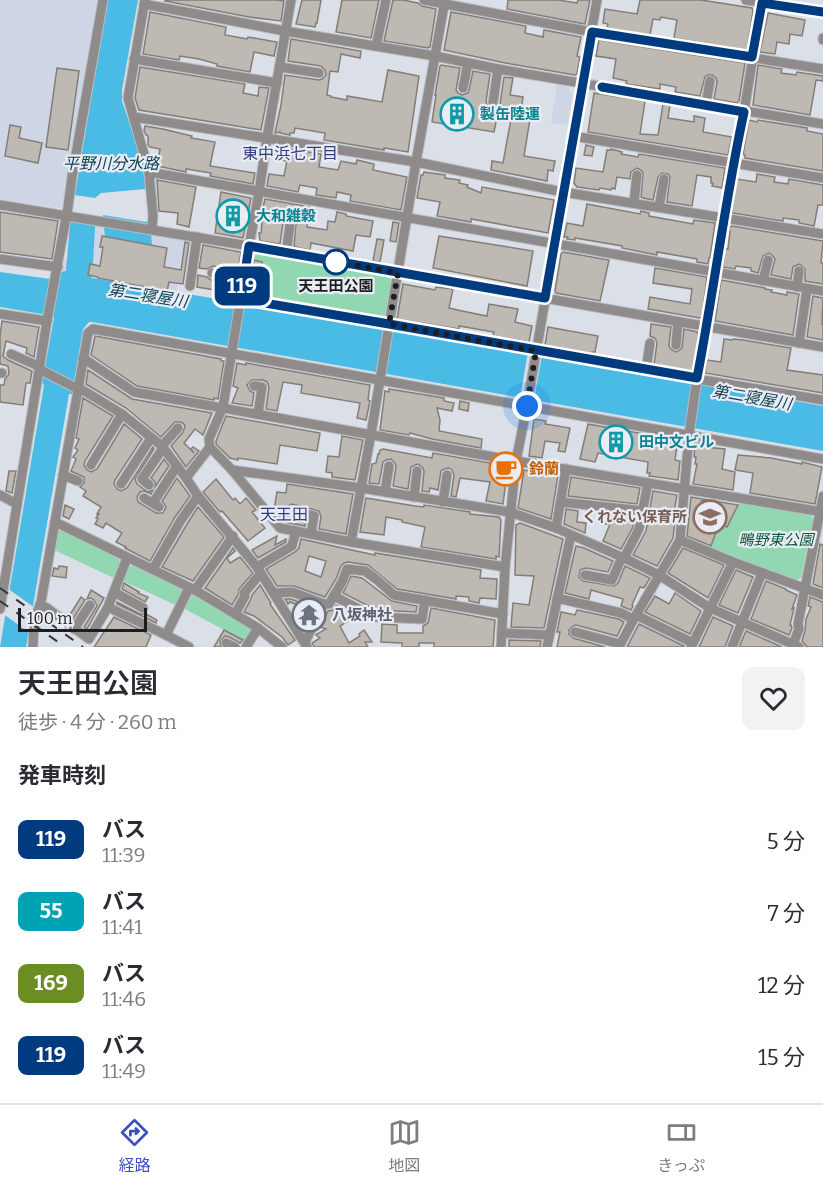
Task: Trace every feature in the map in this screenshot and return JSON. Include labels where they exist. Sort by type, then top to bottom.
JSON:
[{"type":"street","points":[[0,609],[103,0]]},
{"type":"street","points":[[291,0],[223,407],[209,439],[210,447],[280,528],[505,567]]},
{"type":"street","points":[[376,46],[386,0]]},
{"type":"street","points":[[424,0],[445,2],[592,32],[823,69]]},
{"type":"street","points":[[501,647],[505,567],[516,461],[597,0]]},
{"type":"street","points":[[746,0],[795,4],[823,12]]},
{"type":"street","points":[[575,632],[619,646],[680,540],[689,432],[723,218],[744,112],[762,1]]},
{"type":"street","points":[[152,229],[149,172],[128,98],[144,2],[285,31],[823,124]]},
{"type":"street","points":[[351,542],[445,2]]},
{"type":"street","points":[[134,59],[277,83]]},
{"type":"street","points":[[463,88],[468,63]]},
{"type":"street","points":[[279,67],[319,73]]},
{"type":"street","points":[[493,102],[498,69]]},
{"type":"street","points":[[706,104],[710,81]]},
{"type":"street","points":[[134,117],[416,162],[563,192],[823,234]]},
{"type":"street","points":[[573,136],[823,178]]},
{"type":"street","points":[[149,172],[823,291]]},
{"type":"street","points":[[634,202],[637,175]]},
{"type":"street","points":[[659,207],[664,179]]},
{"type":"street","points":[[0,205],[152,229],[823,347]]},
{"type":"street","points":[[286,253],[291,225]]},
{"type":"street","points":[[190,286],[197,237]]},
{"type":"street","points":[[0,258],[58,267]]},
{"type":"street","points":[[763,281],[768,260]]},
{"type":"street","points":[[796,287],[799,271]]},
{"type":"street","points":[[212,273],[243,278]]},
{"type":"street","points":[[799,343],[807,289]]},
{"type":"street","points":[[240,300],[823,400]]},
{"type":"street","points":[[0,314],[48,319]]},
{"type":"street","points":[[676,345],[678,322]]},
{"type":"street","points":[[35,647],[34,633],[55,522],[76,387],[88,333],[93,329],[380,376],[689,432],[823,459]]},
{"type":"street","points":[[646,370],[650,343]]},
{"type":"street","points":[[11,354],[36,365],[41,370],[122,414],[163,447],[198,496],[259,570],[306,645]]},
{"type":"street","points":[[83,358],[134,392],[516,461],[821,512]]},
{"type":"street","points":[[258,414],[262,387]]},
{"type":"street","points":[[187,413],[189,401]]},
{"type":"street","points":[[91,465],[122,414]]},
{"type":"street","points":[[149,484],[142,479],[178,428]]},
{"type":"street","points":[[121,484],[151,438]]},
{"type":"street","points":[[186,478],[210,447]]},
{"type":"street","points":[[152,502],[177,466]]},
{"type":"street","points":[[386,492],[389,466]]},
{"type":"street","points":[[556,528],[566,469]]},
{"type":"street","points":[[232,470],[510,512],[556,528],[623,558],[659,575],[710,609],[794,646],[799,629],[804,588],[818,548],[823,496]]},
{"type":"street","points":[[414,497],[417,471]]},
{"type":"street","points":[[63,475],[78,481]]},
{"type":"street","points":[[443,502],[447,476]]},
{"type":"street","points":[[585,575],[612,580],[639,529],[648,483]]},
{"type":"street","points":[[0,495],[17,504]]},
{"type":"street","points":[[153,569],[181,520],[198,496]]},
{"type":"street","points":[[561,502],[643,511]]},
{"type":"street","points":[[291,512],[314,516],[311,534]]},
{"type":"street","points":[[55,522],[192,589],[258,628],[282,647]]},
{"type":"street","points":[[235,614],[245,596],[244,593],[259,570],[292,546],[296,531]]},
{"type":"street","points":[[547,647],[571,535]]},
{"type":"street","points":[[166,635],[192,589],[233,536]]},
{"type":"street","points":[[680,540],[823,595]]},
{"type":"street","points":[[40,605],[89,639],[108,607],[127,558]]},
{"type":"street","points":[[557,598],[635,617],[692,645],[733,562]]},
{"type":"street","points":[[275,593],[292,592],[329,604],[348,569],[365,571],[394,595],[503,614]]},
{"type":"street","points":[[732,647],[762,573]]},
{"type":"street","points":[[114,592],[143,608]]},
{"type":"street","points":[[334,596],[374,617],[422,619],[425,600]]},
{"type":"street","points":[[306,645],[324,604]]},
{"type":"street","points":[[74,628],[90,605]]},
{"type":"street","points":[[108,607],[189,647]]},
{"type":"street","points":[[246,647],[258,628]]},
{"type":"street","points":[[502,633],[549,635]]},
{"type":"shaded area","points":[[0,0],[98,0],[65,204],[59,208],[0,199]]},
{"type":"shaded area","points":[[557,85],[566,86],[573,94],[567,125],[551,123]]},
{"type":"shaded area","points":[[96,225],[184,240],[176,292],[91,278],[59,270],[61,259],[68,260],[67,264]]},
{"type":"green space","name":"天王田公園","points":[[258,253],[388,276],[391,280],[385,316],[381,319],[252,296],[248,290],[253,256]]},
{"type":"green space","name":"鴫野東公園","points":[[740,502],[810,514],[813,519],[801,578],[797,580],[711,548],[719,525],[727,528]]},
{"type":"green space","points":[[62,530],[119,559],[120,563],[114,578],[54,550],[57,532]]},
{"type":"green space","points":[[133,565],[184,588],[178,606],[123,581],[128,567]]},
{"type":"green space","points":[[193,593],[251,628],[252,631],[245,641],[183,608],[190,594]]},
{"type":"water","name":"第二寝屋川","points":[[108,0],[138,0],[122,101],[140,155],[160,289],[823,406],[823,451],[89,322],[83,329],[72,394],[69,394],[26,647],[0,647],[54,318],[0,307],[0,272],[50,279],[58,278],[60,272],[66,271],[70,223]],"holes":[[[101,198],[105,237],[100,267],[112,281],[92,278],[89,275],[90,264],[93,264],[95,228]]]},
{"type":"pier","points":[[145,189],[149,219],[146,222],[103,215],[104,226],[72,221],[68,224],[74,195],[95,198],[101,193]]},
{"type":"pier","points":[[528,352],[542,355],[534,400],[520,398]]},
{"type":"pier","points":[[7,588],[35,608],[31,634],[2,613]]},
{"type":"building","points":[[302,0],[321,0],[315,27],[296,24]]},
{"type":"building","points":[[342,0],[379,0],[371,38],[336,32]]},
{"type":"building","points":[[393,0],[418,3],[436,9],[430,47],[384,41]]},
{"type":"building","points":[[508,0],[558,0],[577,3],[578,0],[590,0],[585,24],[507,9]]},
{"type":"building","points":[[640,0],[701,0],[752,8],[747,50],[674,38],[677,20],[661,17],[660,20],[653,19],[650,35],[607,28],[608,24],[603,23],[605,9],[637,14]]},
{"type":"building","points":[[165,1],[284,1],[281,21]]},
{"type":"building","points":[[150,12],[226,27],[225,35],[277,42],[274,56],[254,52],[250,72],[217,66],[217,64],[199,59],[180,56],[179,60],[143,54]]},
{"type":"building","points":[[451,12],[526,26],[525,33],[543,37],[544,30],[581,37],[577,56],[580,57],[577,74],[505,63],[444,50]]},
{"type":"building","points":[[768,13],[805,20],[802,36],[790,34],[789,44],[777,42],[775,54],[760,52]]},
{"type":"building","points":[[291,39],[361,51],[360,58],[341,54],[338,72],[330,71],[327,95],[331,97],[347,100],[347,96],[382,102],[388,70],[419,76],[408,152],[324,140],[325,133],[295,128],[294,133],[290,135],[275,133],[285,75],[319,80],[326,75],[321,66],[288,61]]},
{"type":"building","points":[[599,40],[745,63],[739,101],[737,103],[714,99],[717,82],[712,75],[705,77],[700,96],[675,92],[676,87],[660,84],[660,89],[626,84],[627,81],[613,78],[616,59],[596,56]]},
{"type":"building","points":[[441,65],[460,68],[456,90],[462,95],[468,93],[473,71],[490,74],[486,102],[491,109],[500,104],[504,77],[513,78],[510,95],[523,97],[521,111],[531,113],[524,156],[555,161],[553,171],[548,170],[547,181],[491,170],[492,161],[503,163],[511,119],[497,117],[494,132],[432,122]]},
{"type":"building","points":[[758,65],[782,69],[781,73],[796,75],[797,72],[823,76],[823,81],[816,80],[810,115],[753,105]]},
{"type":"building","points":[[140,67],[245,84],[243,93],[258,96],[259,87],[269,88],[261,130],[139,110],[135,98]]},
{"type":"building","points":[[57,68],[79,71],[68,150],[46,147]]},
{"type":"building","points":[[594,93],[645,101],[640,134],[658,135],[663,104],[670,105],[668,118],[694,122],[694,116],[705,118],[703,132],[732,137],[728,155],[588,132]]},
{"type":"building","points":[[749,120],[807,128],[807,131],[823,134],[823,171],[745,158],[743,154]]},
{"type":"building","points":[[10,125],[21,127],[19,138],[42,143],[38,163],[5,156]]},
{"type":"building","points":[[145,126],[215,142],[210,166],[255,173],[253,184],[210,176],[211,173],[186,169],[186,172],[157,166],[160,149],[148,145]]},
{"type":"building","points":[[586,145],[594,147],[592,156],[584,155]]},
{"type":"building","points":[[290,149],[321,154],[319,167],[338,170],[341,161],[356,164],[357,160],[374,164],[373,170],[407,177],[401,210],[350,201],[351,195],[337,192],[336,198],[316,195],[317,188],[300,185],[298,192],[267,186],[269,174],[284,176],[287,161],[275,159],[277,150],[290,152]]},
{"type":"building","points":[[607,150],[622,152],[621,154],[638,157],[639,154],[725,168],[722,188],[712,186],[711,177],[697,175],[692,206],[667,202],[670,177],[662,173],[658,177],[653,200],[643,198],[641,197],[643,173],[637,168],[631,172],[630,179],[617,177],[615,189],[600,188],[599,190],[577,187],[574,183],[576,168],[603,172]]},
{"type":"building","points":[[424,172],[460,180],[459,183],[468,185],[467,187],[481,193],[482,187],[554,200],[548,233],[471,219],[471,222],[437,216],[440,202],[417,198],[421,175]]},
{"type":"building","points":[[757,174],[775,177],[774,182],[788,184],[789,179],[823,185],[823,205],[818,205],[814,226],[799,223],[799,220],[783,218],[783,221],[733,213],[737,179],[756,182]]},
{"type":"building","points":[[157,180],[196,187],[189,227],[177,224],[178,213],[159,211]]},
{"type":"building","name":"大和雑穀","points":[[221,192],[251,198],[243,238],[215,233]]},
{"type":"building","points":[[265,199],[310,207],[307,227],[327,230],[328,221],[335,222],[337,212],[373,221],[370,237],[356,235],[353,251],[311,243],[310,250],[299,248],[294,246],[296,223],[290,218],[283,223],[280,244],[260,241],[259,233],[261,233]]},
{"type":"building","points":[[587,204],[640,214],[641,211],[649,213],[649,216],[693,224],[694,220],[715,223],[708,264],[697,262],[697,259],[657,252],[657,255],[575,238],[575,240],[567,239],[568,237],[564,237],[567,223],[583,226]]},
{"type":"building","points":[[0,212],[58,221],[52,259],[0,252]]},
{"type":"building","points":[[393,222],[399,223],[396,242],[390,241]]},
{"type":"building","points":[[732,226],[823,241],[821,263],[823,263],[823,284],[805,281],[805,269],[800,264],[793,267],[791,279],[771,275],[775,259],[769,253],[763,256],[758,273],[751,271],[751,268],[723,267],[725,248],[728,249],[730,231],[728,229]]},
{"type":"building","points":[[102,236],[167,248],[164,267],[181,270],[185,242],[189,243],[183,284],[169,282],[167,291],[88,275],[90,264],[100,266]]},
{"type":"building","points":[[439,236],[533,251],[527,286],[433,268]]},
{"type":"building","points":[[377,239],[384,240],[380,262],[373,261]]},
{"type":"building","points":[[203,245],[241,252],[238,270],[213,266],[207,269],[199,268]]},
{"type":"building","points":[[563,252],[609,260],[600,301],[556,293]]},
{"type":"building","points":[[254,260],[262,262],[259,278],[251,277]]},
{"type":"building","points":[[655,268],[707,277],[702,317],[648,309],[650,297],[690,304],[692,289],[653,283]]},
{"type":"building","points":[[198,275],[211,280],[236,284],[235,290],[227,292],[197,287]]},
{"type":"building","points":[[721,280],[765,288],[772,290],[771,292],[787,295],[787,292],[799,294],[793,335],[715,321]]},
{"type":"building","points":[[403,284],[435,290],[436,287],[453,289],[449,308],[462,311],[487,316],[489,304],[518,309],[515,322],[532,326],[529,342],[493,336],[494,332],[397,319]]},
{"type":"building","points":[[813,296],[823,298],[823,340],[807,337]]},
{"type":"building","points":[[2,321],[39,327],[34,357],[26,353],[27,348],[6,341],[3,356],[32,371],[30,383],[26,383],[23,405],[0,402],[0,385],[4,385],[9,374],[8,366],[0,364]]},
{"type":"building","points":[[651,324],[671,327],[669,345],[675,352],[682,348],[684,329],[697,332],[692,371],[654,365],[657,343],[655,338],[650,336]]},
{"type":"building","points":[[548,327],[598,336],[595,352],[545,345]]},
{"type":"building","points":[[95,336],[221,359],[224,361],[218,399],[137,386],[91,355]]},
{"type":"building","points":[[724,339],[791,348],[787,370],[823,375],[823,393],[705,373],[707,360],[721,362]]},
{"type":"building","points":[[237,363],[370,385],[368,400],[370,401],[366,420],[357,418],[360,403],[301,393],[302,385],[283,382],[277,411],[266,409],[269,387],[263,380],[252,380],[247,385],[254,393],[252,406],[232,403],[238,388],[233,386]]},
{"type":"building","points":[[88,370],[132,399],[212,413],[203,435],[195,429],[184,443],[194,453],[191,449],[193,447],[199,451],[186,467],[171,446],[183,432],[185,426],[183,423],[175,422],[161,437],[126,408],[86,384]]},
{"type":"building","points":[[389,389],[444,398],[444,401],[454,403],[452,411],[437,408],[440,420],[439,431],[482,439],[481,448],[410,433],[409,435],[380,430],[385,391],[389,392]]},
{"type":"building","points":[[83,398],[113,416],[85,461],[84,465],[87,470],[91,472],[97,469],[124,424],[142,439],[115,480],[114,484],[117,489],[121,491],[127,488],[153,447],[154,449],[135,479],[137,484],[148,492],[153,490],[151,494],[145,491],[140,492],[137,497],[138,502],[156,513],[163,513],[166,507],[162,501],[177,478],[190,496],[150,561],[116,542],[122,533],[106,523],[103,528],[95,524],[101,507],[83,496],[86,491],[80,487],[84,483],[84,477],[71,471],[76,459],[73,457],[78,450],[75,448],[79,439],[76,438]]},
{"type":"building","points":[[460,401],[469,403],[468,411],[459,409]]},
{"type":"building","points":[[226,416],[320,433],[317,451],[280,445],[277,464],[230,458],[216,444]]},
{"type":"building","points":[[534,419],[546,421],[545,424],[570,428],[565,452],[558,451],[560,443],[545,441],[542,458],[529,456]]},
{"type":"building","points":[[588,424],[678,440],[675,460],[680,461],[678,480],[649,476],[648,462],[598,453],[595,462],[580,459]]},
{"type":"building","points":[[342,436],[363,440],[355,480],[332,477],[332,473],[326,472],[328,456],[339,457]]},
{"type":"building","points":[[695,443],[705,445],[705,447],[725,449],[722,469],[735,472],[733,490],[693,484],[697,464],[695,464],[696,457],[694,457]]},
{"type":"building","points":[[380,450],[432,458],[433,453],[508,466],[503,504],[486,501],[490,482],[460,478],[456,497],[451,496],[454,475],[449,468],[441,471],[438,490],[430,488],[429,492],[422,491],[424,471],[418,464],[411,467],[408,489],[393,486],[396,466],[391,459],[383,462],[379,484],[369,483],[372,464],[376,463]]},
{"type":"building","points":[[738,455],[802,464],[802,462],[822,467],[815,504],[750,493],[753,473],[735,470]]},
{"type":"building","points":[[164,459],[169,466],[155,487],[155,482],[151,478]]},
{"type":"building","points":[[524,470],[558,475],[551,519],[518,508]]},
{"type":"building","points":[[9,471],[16,471],[12,493],[6,491]]},
{"type":"building","points":[[571,477],[640,488],[637,504],[568,496]]},
{"type":"building","points":[[216,479],[233,500],[235,498],[240,504],[246,498],[256,510],[252,512],[265,528],[248,541],[203,492]]},
{"type":"building","points":[[287,484],[353,494],[346,534],[319,529],[321,517],[319,511],[292,504],[286,507],[285,514],[290,518],[306,521],[305,526],[284,522],[274,510],[277,492],[286,493]]},
{"type":"building","points":[[653,491],[677,495],[673,538],[657,566],[633,555],[646,531]]},
{"type":"building","points":[[691,497],[738,505],[727,527],[719,524],[711,546],[687,536]],"holes":[[[702,500],[717,502],[720,506],[715,518],[698,511]]]},
{"type":"building","points":[[366,498],[499,517],[501,520],[499,557],[496,556],[496,559],[421,547],[425,527],[386,517],[384,535],[360,532]]},
{"type":"building","points":[[65,505],[74,509],[69,519],[63,516]]},
{"type":"building","points":[[198,507],[224,537],[193,581],[162,567]]},
{"type":"building","points":[[566,509],[578,511],[577,522],[586,523],[585,533],[564,524]]},
{"type":"building","points":[[605,514],[634,517],[633,527],[621,549],[603,541],[610,524],[605,524]]},
{"type":"building","points":[[520,523],[563,539],[544,628],[511,627],[513,603],[529,605],[534,576],[515,575],[516,525]]},
{"type":"building","points":[[277,536],[275,545],[286,539],[286,542],[258,558],[252,550]]},
{"type":"building","points":[[301,539],[375,555],[375,553],[481,570],[480,578],[497,579],[496,599],[480,598],[479,603],[469,601],[469,597],[456,596],[456,599],[397,589],[368,565],[348,562],[341,566],[325,597],[294,586],[277,586],[266,569],[299,548]],"holes":[[[309,556],[326,561],[321,577],[305,571]]]},
{"type":"building","points":[[820,544],[823,545],[823,588],[813,584]]},
{"type":"building","points":[[576,546],[613,561],[608,572],[586,568],[580,570],[579,577],[583,581],[614,586],[618,583],[625,566],[650,578],[644,588],[640,587],[631,610],[621,606],[623,599],[591,590],[589,599],[565,593]]},
{"type":"building","points":[[233,548],[235,551],[227,558],[230,563],[240,557],[253,573],[239,589],[232,605],[205,588]]},
{"type":"building","points":[[683,548],[724,565],[708,598],[668,573]]},
{"type":"building","points":[[59,566],[67,567],[66,578],[52,576],[54,568],[58,569]]},
{"type":"building","points":[[736,570],[753,577],[738,613],[719,605]]},
{"type":"building","points":[[351,576],[362,578],[392,601],[417,606],[416,612],[376,610],[343,593]]},
{"type":"building","points":[[766,581],[797,595],[792,609],[794,608],[789,635],[751,619]]},
{"type":"building","points":[[124,583],[148,597],[145,602],[122,589]]},
{"type":"building","points":[[260,585],[295,640],[288,645],[282,637],[254,616],[244,612]]},
{"type":"building","points":[[91,590],[104,598],[87,629],[84,627],[97,606],[94,600],[87,599]]},
{"type":"building","points":[[675,593],[701,611],[690,634],[645,612],[655,596],[669,604]]},
{"type":"building","points":[[81,597],[85,600],[73,619],[69,616]]},
{"type":"building","points":[[810,597],[823,602],[823,647],[809,647],[802,641],[811,607],[808,606]]},
{"type":"building","points":[[285,599],[315,608],[308,621],[302,618],[300,623],[295,616],[300,606],[290,602],[288,604]]},
{"type":"building","points":[[117,602],[140,614],[146,614],[157,620],[156,623],[117,604]]},
{"type":"building","points":[[336,605],[340,607],[348,621],[340,626],[349,643],[360,636],[359,634],[364,630],[372,642],[365,642],[368,647],[314,647],[312,643],[320,638],[316,635],[326,629],[320,627],[328,611],[333,610]]},
{"type":"building","points":[[431,608],[495,620],[493,647],[434,647],[434,643],[419,643],[419,647],[402,647],[402,643],[381,642],[382,624],[397,625],[397,633],[423,633],[423,626],[428,623]]},
{"type":"building","points":[[577,610],[624,622],[617,636],[576,625],[569,630],[573,638],[605,647],[557,647],[561,612],[575,615]]},
{"type":"building","points":[[114,617],[151,635],[146,647],[94,647]]},
{"type":"building","points":[[713,617],[733,626],[725,647],[699,647]]},
{"type":"building","points":[[639,624],[684,646],[684,647],[627,647]]},
{"type":"building","points":[[224,630],[243,640],[240,643],[225,636],[220,641],[221,647],[214,647]]},
{"type":"building","points":[[746,631],[782,647],[739,647]]},
{"type":"building","points":[[509,640],[541,641],[540,647],[509,647]]},
{"type":"railway","points":[[0,588],[83,647]]},
{"type":"railway","points":[[0,601],[65,647]]},
{"type":"bus line","name":"119","points":[[602,87],[744,112],[723,218],[697,378],[241,299],[249,246],[545,298],[592,32],[752,57],[762,3],[823,12]]},
{"type":"place","name":"製缶陸運","points":[[457,114]]},
{"type":"place","name":"大和雑穀","points":[[233,216]]},
{"type":"place","name":"天王田公園","points":[[336,262]]},
{"type":"place","name":"田中文ビル","points":[[616,442]]},
{"type":"place","name":"鈴蘭","points":[[506,469]]},
{"type":"place","name":"くれない保育所","points":[[710,517]]},
{"type":"place","name":"八坂神社","points":[[309,615]]},
{"type":"district","name":"東中浜七丁目","points":[[290,153]]},
{"type":"district","name":"天王田","points":[[284,514]]},
{"type":"route","points":[[336,262],[331,261],[398,273],[389,324],[536,351],[527,406]]},
{"type":"water label","name":"平野川分水路","points":[[111,163]]}]
